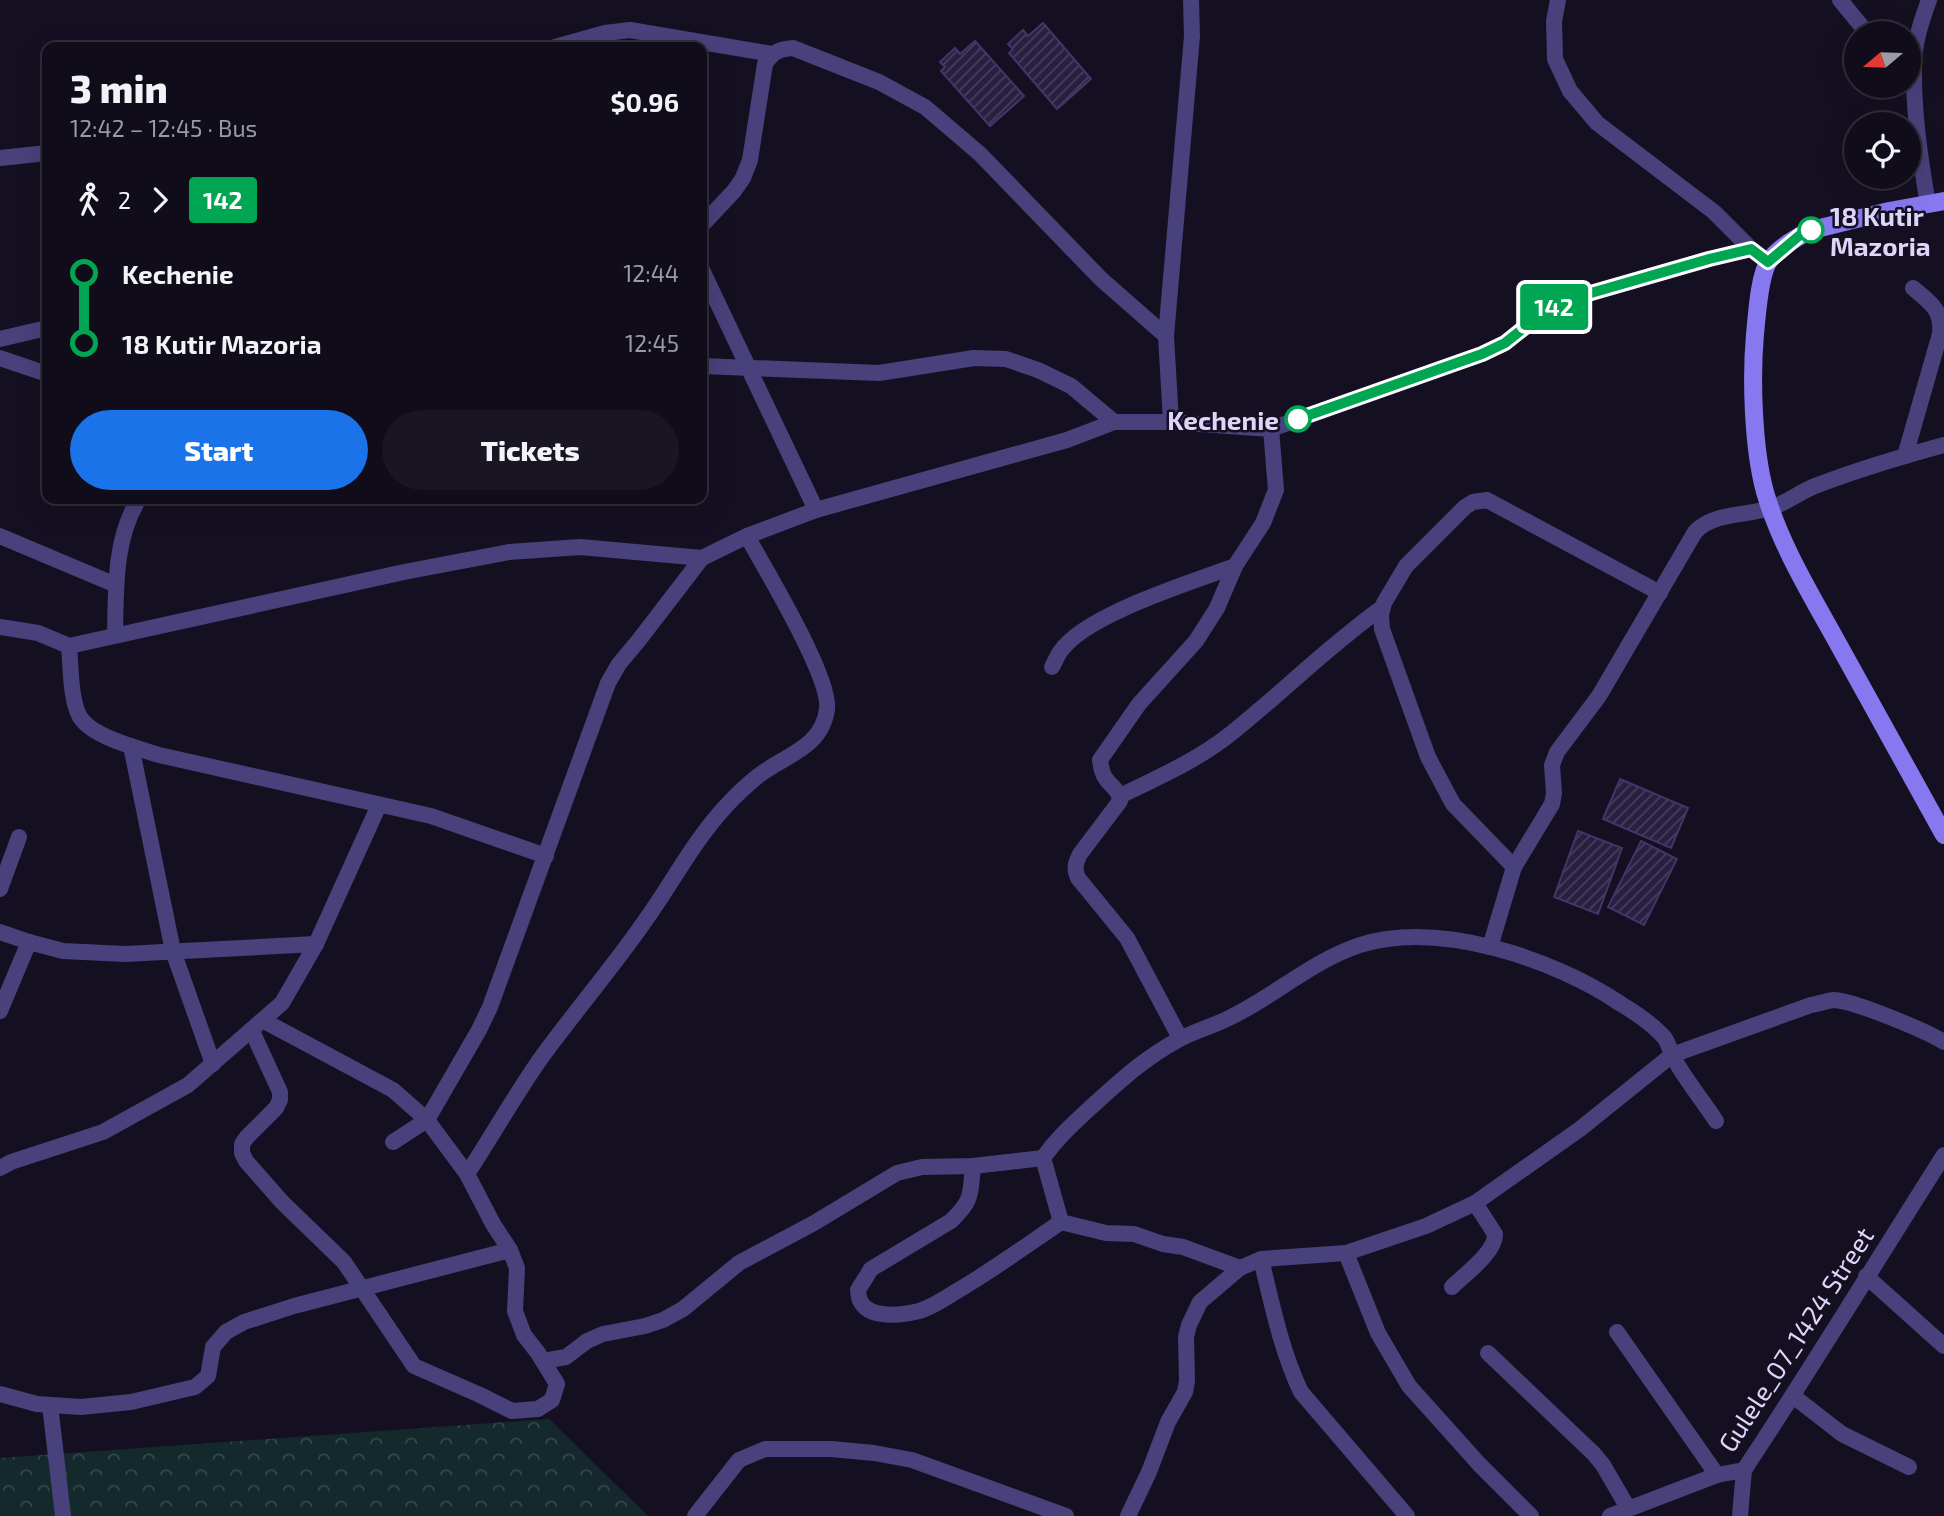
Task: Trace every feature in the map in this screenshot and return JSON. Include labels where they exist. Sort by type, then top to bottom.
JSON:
[{"type":"main road","points":[[1936,203],[1889,211],[1800,235],[1768,262],[1757,310],[1754,351],[1755,417],[1759,454],[1765,492],[1779,530],[1803,580],[1944,835]]},
{"type":"street","points":[[1171,422],[1166,336],[1192,36],[1191,0]]},
{"type":"street","points":[[1558,0],[1554,20],[1555,59],[1570,91],[1597,123],[1714,212],[1768,262]]},
{"type":"street","points":[[1840,0],[1857,21]]},
{"type":"street","points":[[1922,21],[1929,0]]},
{"type":"street","points":[[573,42],[630,30],[701,42]]},
{"type":"street","points":[[707,43],[772,54]]},
{"type":"street","points":[[707,220],[734,191],[750,160],[765,64],[772,54],[781,48],[793,48],[879,82],[925,107],[980,154],[1101,279],[1166,336]]},
{"type":"street","points":[[1915,98],[1918,146],[1936,203]]},
{"type":"street","points":[[0,158],[42,154]]},
{"type":"street","points":[[393,1142],[427,1120],[490,1007],[608,683],[619,664],[702,558],[816,510],[1067,440],[1114,422],[1171,422],[1271,429],[1482,354],[1505,343],[1539,316],[1577,297],[1751,249]]},
{"type":"street","points":[[707,280],[816,510]]},
{"type":"street","points":[[1905,456],[1940,334],[1941,320],[1937,310],[1913,288]]},
{"type":"street","points":[[0,339],[42,329]]},
{"type":"street","points":[[0,358],[42,372]]},
{"type":"street","points":[[707,366],[879,373],[974,358],[1006,359],[1072,386],[1114,422]]},
{"type":"street","points":[[1180,1038],[1127,938],[1078,878],[1074,864],[1120,801],[1120,796],[1102,773],[1100,761],[1139,704],[1196,641],[1217,608],[1235,566],[1263,523],[1276,489],[1271,429]]},
{"type":"street","points":[[1490,947],[1514,867],[1552,804],[1552,765],[1557,752],[1599,696],[1701,525],[1716,519],[1772,508],[1810,488],[1866,467],[1944,445]]},
{"type":"street","points":[[1120,796],[1188,762],[1222,740],[1347,634],[1383,607],[1406,566],[1465,507],[1474,502],[1487,500],[1660,593]]},
{"type":"street","points":[[115,635],[120,553],[128,521],[136,504]]},
{"type":"street","points":[[0,536],[116,585]]},
{"type":"street","points":[[467,1174],[540,1059],[648,917],[702,834],[728,803],[758,776],[802,749],[825,723],[828,704],[812,656],[747,537]]},
{"type":"street","points":[[0,627],[38,632],[69,646],[404,572],[509,552],[580,547],[702,558]]},
{"type":"street","points":[[1052,667],[1060,651],[1070,641],[1113,613],[1235,566]]},
{"type":"street","points":[[1383,607],[1382,629],[1427,757],[1453,804],[1514,867]]},
{"type":"street","points":[[69,646],[74,699],[81,719],[100,734],[159,755],[431,816],[546,856]]},
{"type":"street","points":[[131,746],[173,951],[213,1064]]},
{"type":"street","points":[[0,1168],[103,1132],[188,1085],[258,1026],[282,1003],[316,944],[379,805]]},
{"type":"street","points":[[0,889],[19,837]]},
{"type":"street","points":[[0,932],[63,951],[125,954],[316,944]]},
{"type":"street","points":[[543,1361],[566,1357],[595,1337],[663,1320],[683,1309],[739,1263],[814,1223],[897,1173],[922,1167],[973,1166],[1043,1158],[1055,1141],[1146,1059],[1180,1038],[1231,1017],[1272,995],[1308,969],[1362,945],[1418,937],[1490,947],[1508,951],[1599,989],[1645,1020],[1664,1037],[1672,1055],[1716,1121]]},
{"type":"street","points":[[0,1011],[29,942]]},
{"type":"street","points":[[1128,1516],[1168,1422],[1185,1392],[1186,1337],[1189,1325],[1200,1302],[1240,1268],[1262,1259],[1346,1253],[1426,1226],[1475,1203],[1580,1129],[1672,1055],[1811,1005],[1833,1000],[1850,1004],[1919,1029],[1944,1042]]},
{"type":"street","points":[[258,1026],[393,1090],[427,1120],[467,1174],[510,1250],[517,1268],[515,1311],[524,1335],[557,1384],[552,1400],[538,1409],[512,1411],[414,1366],[344,1262],[282,1202],[246,1161],[242,1144],[276,1108],[280,1100],[280,1092],[258,1026]]},
{"type":"street","name":"Gulele_07_1424 Street","points":[[1610,1516],[1717,1475],[1744,1470],[1944,1155]]},
{"type":"street","points":[[1043,1158],[1061,1222]]},
{"type":"street","points":[[973,1166],[970,1197],[962,1210],[951,1221],[871,1269],[858,1290],[863,1306],[888,1315],[920,1310],[969,1284],[1061,1222],[1106,1233],[1134,1234],[1163,1244],[1183,1247],[1240,1268]]},
{"type":"street","points":[[1452,1287],[1491,1249],[1496,1240],[1475,1203]]},
{"type":"street","points":[[0,1394],[37,1404],[81,1407],[131,1402],[195,1387],[208,1376],[213,1347],[226,1332],[244,1322],[294,1306],[510,1250]]},
{"type":"street","points":[[1346,1253],[1378,1333],[1409,1386],[1479,1464],[1531,1516]]},
{"type":"street","points":[[1262,1259],[1276,1323],[1291,1371],[1301,1392],[1407,1516]]},
{"type":"street","points":[[1866,1276],[1944,1346]]},
{"type":"street","points":[[1617,1332],[1717,1475]]},
{"type":"street","points":[[1488,1353],[1594,1454],[1628,1508]]},
{"type":"street","points":[[1793,1396],[1842,1434],[1909,1467]]},
{"type":"street","points":[[50,1405],[63,1516]]},
{"type":"street","points":[[695,1516],[739,1460],[765,1449],[874,1453],[912,1460],[1066,1516]]},
{"type":"street","points":[[1740,1516],[1744,1470]]},
{"type":"green space","points":[[549,1419],[648,1516],[0,1516],[0,1458]]},
{"type":"building","points":[[1043,23],[1091,79],[1057,109],[1009,53],[1013,49],[1008,44],[1023,30],[1028,36]]},
{"type":"building","points":[[975,41],[1024,96],[990,126],[941,71],[945,67],[940,62],[955,48],[960,54]]},
{"type":"building","points":[[1620,779],[1688,808],[1671,848],[1603,819]]},
{"type":"building","points":[[1578,831],[1622,848],[1598,914],[1554,897]]},
{"type":"building","points":[[1641,841],[1677,859],[1644,925],[1608,907]]},
{"type":"bus line","name":"142","points":[[1298,419],[1482,354],[1505,343],[1539,316],[1577,297],[1751,249],[1768,262],[1800,235],[1811,230]]},
{"type":"place","name":"18 Kutir Mazoria","points":[[1811,230]]},
{"type":"place","name":"Kechenie","points":[[1298,419]]}]
